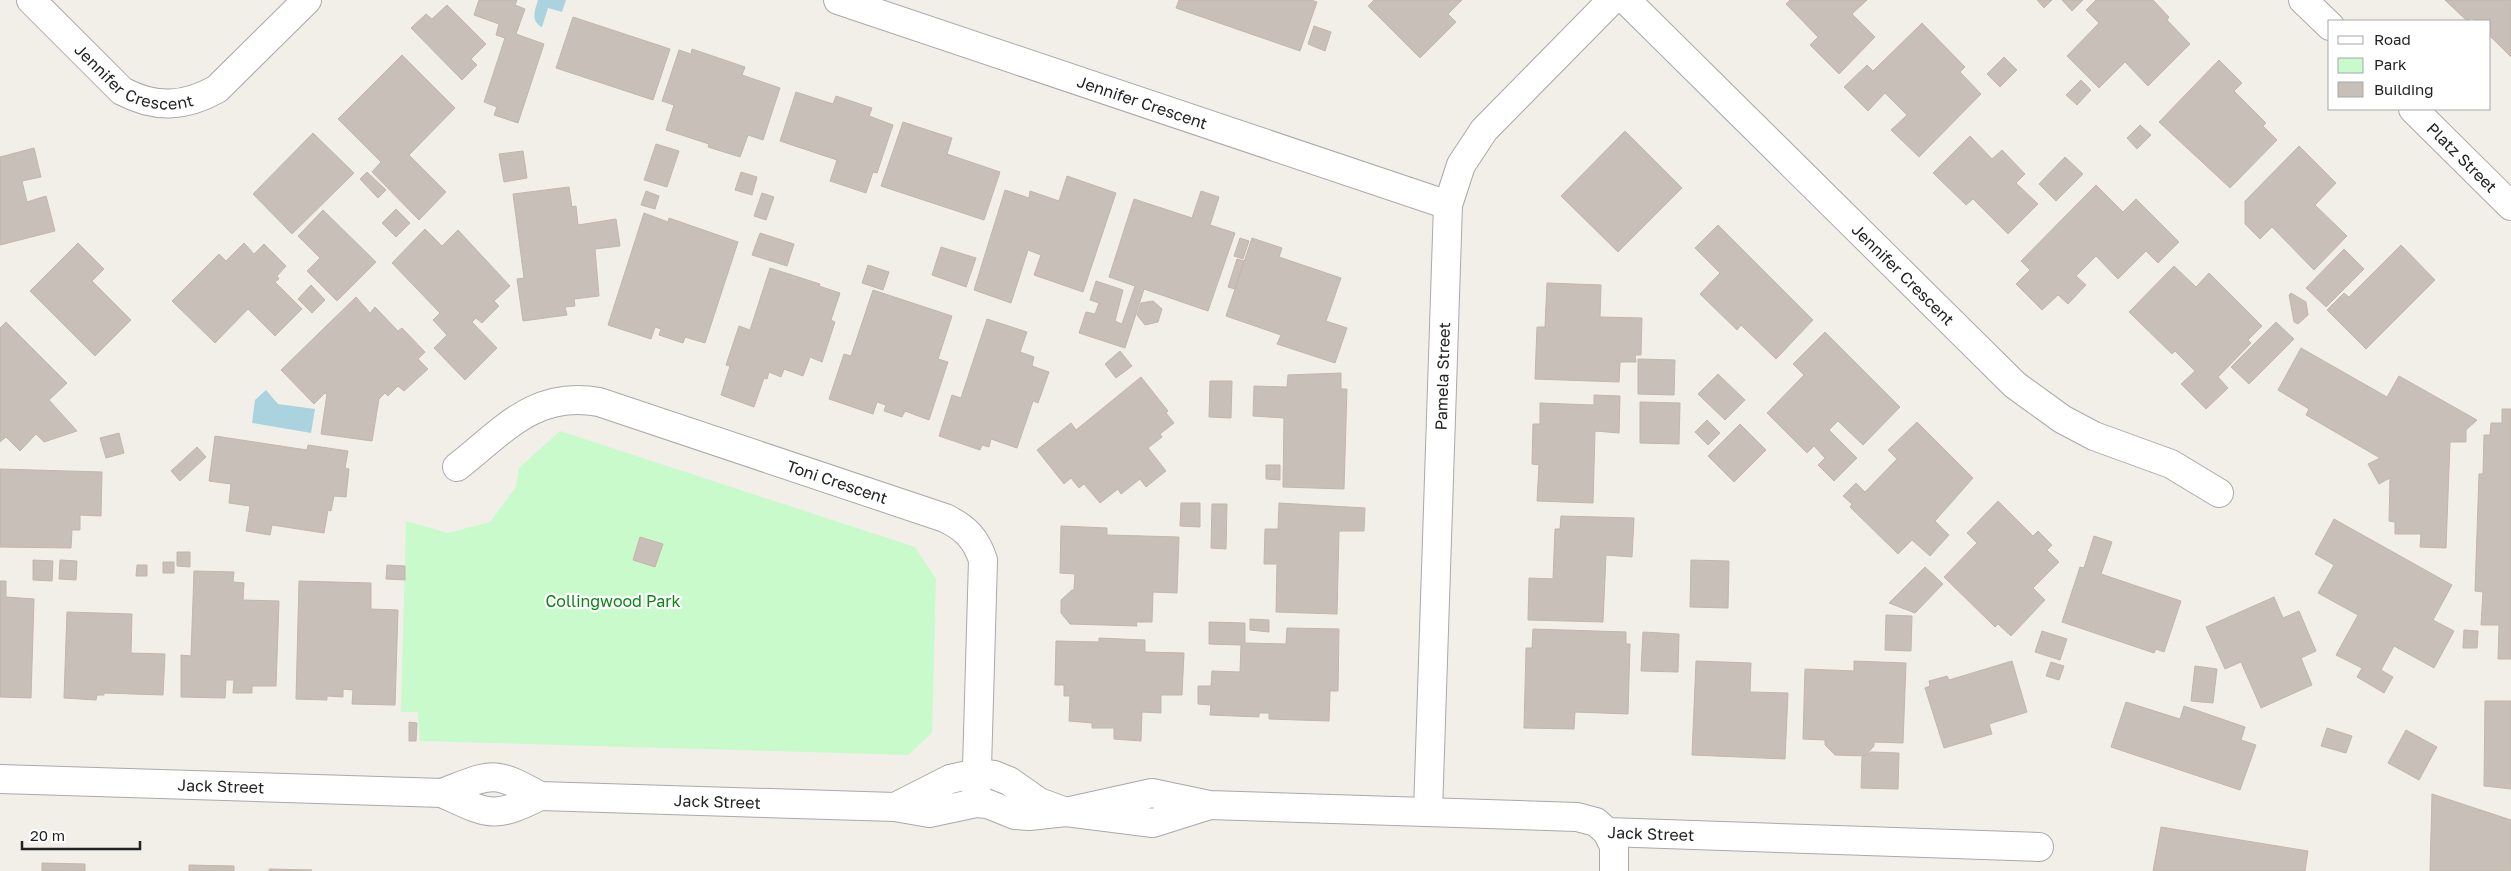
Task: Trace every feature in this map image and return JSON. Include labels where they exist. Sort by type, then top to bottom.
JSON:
[{"type":"street","name":"Jennifer Crescent","points":[[31,0],[122,91],[150,103],[165,105],[183,104],[202,98],[218,89],[307,0]]},
{"type":"street","name":"Jennifer Crescent","points":[[838,0],[1448,205]]},
{"type":"street","name":"Pamela Street","points":[[1428,812],[1448,205],[1461,165],[1484,130],[1612,0]]},
{"type":"street","name":"Jennifer Crescent","points":[[1626,0],[2015,385],[2062,419],[2094,436],[2171,464],[2219,493]]},
{"type":"street","points":[[2303,0],[2328,24]]},
{"type":"street","name":"Platz Street","points":[[2414,110],[2511,206]]},
{"type":"street","name":"Toni Crescent","points":[[457,467],[527,412],[560,400],[579,398],[599,402],[927,512],[960,525],[972,536],[983,560],[976,803]]},
{"type":"street","name":"Jack Street","points":[[895,807],[950,779],[977,773],[994,775],[1009,781],[1039,802],[1066,812]]},
{"type":"street","name":"Jack Street","points":[[0,779],[442,793],[484,777],[495,776],[510,780],[540,796],[895,807],[928,813],[976,803],[988,804],[1015,815],[1029,816],[1066,812],[1152,792],[1209,805],[1577,817],[1596,822],[1607,832],[2039,847]]},
{"type":"street","name":"Jack Street","points":[[442,793],[483,812],[494,813],[509,811],[540,796]]},
{"type":"street","points":[[1607,832],[1614,846],[1614,871]]},
{"type":"green space","name":"Collingwood Park","points":[[560,431],[915,547],[936,579],[932,733],[908,755],[420,741],[418,712],[401,712],[406,521],[448,533],[490,522],[516,487],[519,468]]},
{"type":"water","points":[[538,0],[566,0],[562,12],[548,8],[542,27],[538,25],[535,18]]},
{"type":"water","points":[[266,390],[278,404],[315,409],[311,433],[252,423],[255,400]]},
{"type":"building","points":[[479,0],[517,0],[515,5],[525,9],[516,34],[544,44],[518,123],[494,115],[497,107],[484,102],[505,38],[496,35],[499,24],[474,15]]},
{"type":"building","points":[[1179,0],[1311,0],[1317,2],[1300,51],[1176,8]]},
{"type":"building","points":[[1374,0],[1462,0],[1448,14],[1456,22],[1420,58],[1368,6]]},
{"type":"building","points":[[1790,0],[1867,0],[1852,14],[1875,37],[1839,74],[1810,45],[1818,37],[1786,4]]},
{"type":"building","points":[[2037,0],[2052,0],[2044,8]]},
{"type":"building","points":[[2062,0],[2083,0],[2072,11]]},
{"type":"building","points":[[2096,0],[2153,0],[2169,17],[2167,20],[2190,44],[2148,86],[2125,62],[2099,88],[2067,56],[2099,23],[2086,10]]},
{"type":"building","points":[[2445,0],[2511,0],[2511,57],[2491,37],[2491,20],[2474,20],[2472,18],[2466,20]]},
{"type":"building","points":[[447,5],[486,44],[471,59],[477,65],[462,80],[411,28],[426,14],[432,19]]},
{"type":"building","points":[[573,17],[670,49],[653,100],[556,68]]},
{"type":"building","points":[[1922,23],[1965,67],[1960,72],[1981,94],[1919,157],[1891,130],[1907,115],[1885,93],[1868,111],[1844,87],[1867,65],[1873,71]]},
{"type":"building","points":[[1314,26],[1331,32],[1325,51],[1308,44]]},
{"type":"building","points":[[692,49],[745,67],[742,75],[780,88],[763,140],[748,135],[740,157],[708,147],[709,144],[666,130],[674,105],[662,101],[679,50],[691,54]]},
{"type":"building","points":[[402,55],[455,108],[409,155],[446,192],[419,220],[372,172],[381,162],[338,119]]},
{"type":"building","points":[[2004,57],[2017,70],[2000,87],[1987,74]]},
{"type":"building","points":[[2219,60],[2242,83],[2234,91],[2266,123],[2263,126],[2277,140],[2230,188],[2159,122]]},
{"type":"building","points":[[2081,80],[2091,90],[2077,105],[2066,95]]},
{"type":"building","points":[[796,92],[833,104],[836,96],[872,108],[869,116],[893,125],[877,173],[873,172],[866,193],[830,181],[837,160],[780,141]]},
{"type":"building","points":[[903,122],[952,138],[947,154],[1000,172],[984,220],[881,186]]},
{"type":"building","points":[[2140,125],[2151,135],[2137,149],[2127,138]]},
{"type":"building","points":[[1625,131],[1682,188],[1618,252],[1561,196]]},
{"type":"building","points":[[313,133],[354,173],[292,234],[253,194]]},
{"type":"building","points":[[1970,136],[1992,159],[2002,150],[2025,174],[2016,183],[2038,204],[2008,234],[1973,199],[1966,205],[1933,173]]},
{"type":"building","points":[[656,144],[679,151],[667,187],[644,180]]},
{"type":"building","points":[[2299,146],[2336,183],[2315,205],[2347,236],[2314,270],[2272,227],[2260,239],[2245,224],[2245,201]]},
{"type":"building","points":[[34,148],[41,177],[22,181],[27,202],[46,196],[55,231],[0,245],[0,157]]},
{"type":"building","points":[[523,151],[527,178],[504,182],[499,154]]},
{"type":"building","points":[[2065,157],[2083,174],[2056,201],[2039,184]]},
{"type":"building","points":[[367,172],[386,190],[378,198],[360,179]]},
{"type":"building","points":[[741,172],[757,177],[752,195],[735,190]]},
{"type":"building","points":[[1067,176],[1116,193],[1083,292],[1034,275],[1041,255],[1028,250],[1011,303],[974,290],[1005,190],[1029,198],[1030,191],[1059,201]]},
{"type":"building","points":[[2096,185],[2123,212],[2136,199],[2179,242],[2158,263],[2146,251],[2118,279],[2096,256],[2076,276],[2086,285],[2068,304],[2058,295],[2042,310],[2016,284],[2030,270],[2021,261]]},
{"type":"building","points":[[569,187],[572,207],[576,206],[578,225],[616,219],[620,246],[595,249],[599,296],[574,299],[575,306],[565,307],[567,315],[523,321],[517,279],[524,278],[513,194]]},
{"type":"building","points":[[646,191],[659,196],[655,209],[641,205]]},
{"type":"building","points":[[1201,191],[1219,197],[1210,225],[1235,233],[1208,311],[1144,289],[1125,348],[1079,333],[1086,312],[1095,314],[1099,303],[1090,300],[1096,281],[1123,290],[1115,321],[1122,324],[1135,286],[1109,277],[1134,199],[1192,218]]},
{"type":"building","points":[[762,193],[774,197],[766,220],[754,216]]},
{"type":"building","points":[[396,209],[410,223],[396,237],[382,223]]},
{"type":"building","points":[[323,210],[376,262],[337,301],[307,271],[320,258],[298,236]]},
{"type":"building","points":[[644,213],[668,222],[669,218],[738,242],[705,343],[685,337],[683,343],[659,335],[661,329],[655,327],[651,339],[608,325]]},
{"type":"building","points":[[1718,225],[1813,320],[1776,359],[1741,325],[1737,330],[1700,294],[1720,273],[1695,248]]},
{"type":"building","points":[[425,229],[442,246],[458,230],[510,286],[494,301],[499,306],[482,323],[476,318],[472,322],[497,348],[465,380],[434,348],[447,335],[433,320],[440,313],[392,263]]},
{"type":"building","points":[[760,233],[794,244],[787,266],[752,255]]},
{"type":"building","points":[[1240,238],[1249,241],[1243,259],[1234,256]]},
{"type":"building","points":[[1252,238],[1282,248],[1279,257],[1341,278],[1326,321],[1347,328],[1335,363],[1277,344],[1281,335],[1226,316]]},
{"type":"building","points":[[78,243],[104,269],[92,281],[131,320],[95,356],[30,291]]},
{"type":"building","points":[[244,243],[254,254],[264,244],[286,266],[277,276],[279,279],[275,282],[302,309],[275,336],[248,309],[215,343],[172,301],[219,254],[226,261]]},
{"type":"building","points":[[2401,245],[2435,280],[2366,349],[2327,310],[2344,293],[2349,297]]},
{"type":"building","points":[[941,247],[976,258],[966,287],[932,275]]},
{"type":"building","points":[[2344,249],[2364,269],[2326,307],[2306,288]]},
{"type":"building","points":[[1237,259],[1244,261],[1235,289],[1228,287]]},
{"type":"building","points":[[868,265],[889,272],[883,290],[862,283]]},
{"type":"building","points":[[2174,266],[2196,287],[2209,273],[2262,326],[2248,340],[2251,343],[2218,377],[2228,388],[2206,409],[2181,384],[2195,371],[2175,351],[2172,354],[2129,312]]},
{"type":"building","points":[[770,268],[820,284],[819,286],[840,293],[831,320],[835,322],[822,362],[810,357],[803,376],[784,369],[781,377],[769,372],[767,379],[764,378],[754,407],[721,395],[730,366],[726,365],[739,326],[750,330]]},
{"type":"building","points":[[1547,283],[1601,285],[1600,317],[1642,318],[1641,355],[1635,355],[1636,362],[1620,362],[1619,382],[1535,379],[1537,327],[1545,327]]},
{"type":"building","points":[[311,285],[325,300],[312,313],[298,299]]},
{"type":"building","points":[[873,290],[952,316],[938,359],[948,362],[929,420],[905,411],[902,417],[884,411],[886,405],[877,402],[873,414],[829,399],[844,354],[851,356]]},
{"type":"building","points":[[2291,293],[2306,302],[2308,315],[2298,324],[2294,322],[2289,295]]},
{"type":"building","points":[[356,297],[370,313],[375,307],[398,331],[402,328],[425,352],[418,359],[428,369],[404,391],[398,386],[388,396],[385,393],[379,399],[372,441],[321,434],[327,394],[325,393],[314,404],[281,370]]},
{"type":"building","points":[[1153,301],[1162,309],[1158,322],[1145,325],[1137,315],[1141,303]]},
{"type":"building","points":[[987,319],[1027,332],[1020,352],[1034,357],[1032,366],[1049,372],[1038,403],[1033,401],[1017,448],[991,439],[989,447],[982,445],[980,450],[939,436],[952,395],[961,398]]},
{"type":"building","points":[[6,322],[67,383],[49,400],[77,431],[44,442],[36,434],[20,451],[6,437],[0,442],[0,328]]},
{"type":"building","points":[[2276,322],[2294,339],[2249,384],[2231,367]]},
{"type":"building","points":[[1825,332],[1900,407],[1863,445],[1838,421],[1829,430],[1857,458],[1834,481],[1818,465],[1825,458],[1814,446],[1807,453],[1767,413],[1804,375],[1793,364]]},
{"type":"building","points":[[2301,348],[2387,397],[2399,376],[2477,420],[2466,430],[2466,442],[2450,442],[2446,548],[2420,547],[2421,534],[2395,534],[2395,522],[2389,521],[2390,478],[2379,484],[2368,464],[2380,458],[2306,415],[2309,409],[2278,390]]},
{"type":"building","points":[[1120,351],[1132,366],[1116,378],[1105,364]]},
{"type":"building","points":[[1638,359],[1675,360],[1674,395],[1638,394]]},
{"type":"building","points":[[1341,373],[1341,389],[1347,389],[1344,489],[1283,487],[1284,418],[1253,416],[1254,386],[1287,387],[1288,375]]},
{"type":"building","points":[[1718,374],[1745,400],[1725,420],[1698,394]]},
{"type":"building","points":[[1141,377],[1168,411],[1166,413],[1174,423],[1160,434],[1162,437],[1148,448],[1166,471],[1146,487],[1140,479],[1121,494],[1118,489],[1100,503],[1084,484],[1079,488],[1071,478],[1064,484],[1037,450],[1071,423],[1076,430]]},
{"type":"building","points":[[1210,381],[1232,381],[1231,418],[1209,417]]},
{"type":"building","points":[[1594,395],[1620,396],[1619,433],[1595,431],[1593,503],[1537,501],[1539,465],[1532,464],[1533,424],[1540,424],[1540,403],[1594,405]]},
{"type":"building","points":[[1640,402],[1680,403],[1679,444],[1640,443]]},
{"type":"building","points":[[2502,409],[2511,409],[2511,659],[2498,659],[2499,625],[2481,625],[2483,592],[2475,591],[2479,474],[2483,474],[2484,435],[2490,435],[2491,423],[2502,423]]},
{"type":"building","points":[[1707,420],[1720,433],[1708,445],[1695,432]]},
{"type":"building","points":[[1917,422],[1973,478],[1935,521],[1949,535],[1930,556],[1912,540],[1898,554],[1850,507],[1852,504],[1843,496],[1856,483],[1865,492],[1897,459],[1888,450]]},
{"type":"building","points":[[1740,424],[1766,450],[1734,482],[1708,456]]},
{"type":"building","points":[[119,433],[124,453],[106,458],[100,438]]},
{"type":"building","points":[[215,436],[307,450],[308,445],[348,451],[345,468],[349,469],[346,497],[334,496],[331,511],[328,510],[324,533],[272,525],[270,535],[246,531],[250,506],[229,503],[231,484],[209,481]]},
{"type":"building","points":[[197,447],[206,457],[180,481],[171,471]]},
{"type":"building","points":[[1266,465],[1280,465],[1280,480],[1266,479]]},
{"type":"building","points":[[0,469],[102,472],[101,516],[80,515],[80,530],[72,530],[71,548],[0,547]]},
{"type":"building","points":[[1998,501],[2033,536],[2038,531],[2052,545],[2047,550],[2059,562],[2033,588],[2045,600],[2011,636],[1998,624],[1995,627],[1944,577],[1977,543],[1967,533]]},
{"type":"building","points":[[1181,503],[1200,503],[1200,527],[1180,526]]},
{"type":"building","points":[[1279,503],[1365,508],[1364,531],[1339,531],[1337,614],[1276,612],[1277,564],[1264,564],[1265,529],[1278,529]]},
{"type":"building","points":[[1212,504],[1227,504],[1226,549],[1211,548]]},
{"type":"building","points":[[1561,516],[1634,518],[1632,557],[1606,555],[1603,622],[1528,620],[1529,578],[1553,579],[1555,529],[1560,529]]},
{"type":"building","points":[[2334,519],[2452,585],[2433,620],[2454,631],[2434,668],[2394,646],[2381,670],[2393,677],[2384,693],[2357,677],[2362,668],[2336,655],[2358,615],[2318,593],[2334,565],[2315,554]]},
{"type":"building","points":[[1061,526],[1107,528],[1107,535],[1179,537],[1177,593],[1153,592],[1152,622],[1136,622],[1137,626],[1070,624],[1061,613],[1061,600],[1074,590],[1075,574],[1060,573]]},
{"type":"building","points":[[2094,536],[2112,542],[2101,574],[2181,601],[2164,652],[2156,649],[2154,653],[2062,622],[2080,567],[2084,568]]},
{"type":"building","points":[[640,537],[663,544],[655,567],[633,560]]},
{"type":"building","points":[[177,552],[190,552],[190,567],[177,566]]},
{"type":"building","points":[[33,560],[53,561],[52,581],[33,580]]},
{"type":"building","points":[[60,560],[77,561],[76,580],[59,579]]},
{"type":"building","points":[[1691,560],[1729,561],[1728,608],[1690,607]]},
{"type":"building","points":[[163,562],[174,562],[174,573],[163,573]]},
{"type":"building","points":[[137,565],[147,565],[147,576],[136,576]]},
{"type":"building","points":[[387,565],[405,566],[405,580],[386,579]]},
{"type":"building","points":[[1925,567],[1943,584],[1915,613],[1889,603]]},
{"type":"building","points":[[194,571],[234,572],[233,582],[244,583],[243,600],[279,601],[276,686],[252,686],[252,693],[233,693],[234,680],[226,680],[225,698],[181,697],[181,655],[191,656]]},
{"type":"building","points":[[0,581],[6,581],[6,597],[34,599],[31,698],[0,697]]},
{"type":"building","points":[[299,581],[371,583],[371,609],[398,610],[395,705],[352,704],[353,690],[343,689],[343,697],[327,696],[327,700],[296,699]]},
{"type":"building","points":[[2274,597],[2283,618],[2299,611],[2316,651],[2301,658],[2312,685],[2261,708],[2241,662],[2225,669],[2206,627]]},
{"type":"building","points":[[67,612],[132,614],[131,653],[165,654],[163,695],[104,693],[104,695],[97,695],[96,700],[64,698]]},
{"type":"building","points":[[1886,615],[1912,616],[1911,651],[1885,650]]},
{"type":"building","points":[[1250,619],[1269,620],[1269,632],[1250,630]]},
{"type":"building","points":[[1209,622],[1245,623],[1245,643],[1286,644],[1287,628],[1339,629],[1338,691],[1330,691],[1329,721],[1269,719],[1269,713],[1259,713],[1259,717],[1210,715],[1211,705],[1198,704],[1198,686],[1211,686],[1212,671],[1240,672],[1241,645],[1209,644]]},
{"type":"building","points":[[1533,629],[1626,632],[1626,644],[1630,644],[1628,714],[1575,712],[1574,729],[1524,728],[1526,648],[1532,648]]},
{"type":"building","points":[[2464,630],[2478,631],[2477,648],[2463,648]]},
{"type":"building","points":[[2042,631],[2067,639],[2060,660],[2035,652]]},
{"type":"building","points":[[1643,632],[1679,634],[1678,672],[1641,671]]},
{"type":"building","points":[[1099,638],[1145,640],[1145,652],[1184,653],[1182,695],[1161,695],[1161,713],[1142,712],[1141,741],[1114,739],[1114,728],[1092,728],[1092,723],[1069,721],[1070,696],[1064,696],[1064,685],[1055,685],[1056,641],[1099,642]]},
{"type":"building","points":[[1696,661],[1751,663],[1750,692],[1788,693],[1785,759],[1692,755]]},
{"type":"building","points":[[1854,661],[1906,663],[1903,743],[1874,742],[1874,746],[1865,756],[1835,755],[1825,745],[1825,740],[1803,739],[1805,669],[1854,671]]},
{"type":"building","points":[[2012,661],[2027,712],[1989,724],[1992,734],[1944,748],[1925,688],[1930,686],[1929,681],[1947,676],[1949,680]]},
{"type":"building","points":[[2051,662],[2064,666],[2059,680],[2046,676]]},
{"type":"building","points":[[2195,666],[2217,669],[2213,703],[2191,701]]},
{"type":"building","points":[[2485,701],[2511,701],[2511,789],[2484,786]]},
{"type":"building","points":[[2126,702],[2180,719],[2184,706],[2245,727],[2241,740],[2256,745],[2240,790],[2111,747]]},
{"type":"building","points":[[409,722],[417,723],[416,741],[409,741]]},
{"type":"building","points":[[2327,728],[2352,736],[2346,753],[2321,746]]},
{"type":"building","points":[[2406,730],[2437,747],[2419,780],[2388,763]]},
{"type":"building","points":[[1871,752],[1899,753],[1898,789],[1861,788],[1862,757]]},
{"type":"building","points":[[2432,794],[2511,820],[2511,871],[2430,871]]},
{"type":"building","points":[[2161,827],[2308,851],[2305,871],[2153,871]]},
{"type":"building","points":[[42,863],[85,864],[85,871],[42,871]]},
{"type":"building","points":[[189,865],[234,866],[234,871],[189,871]]},
{"type":"building","points":[[269,869],[312,870],[269,871]]}]
